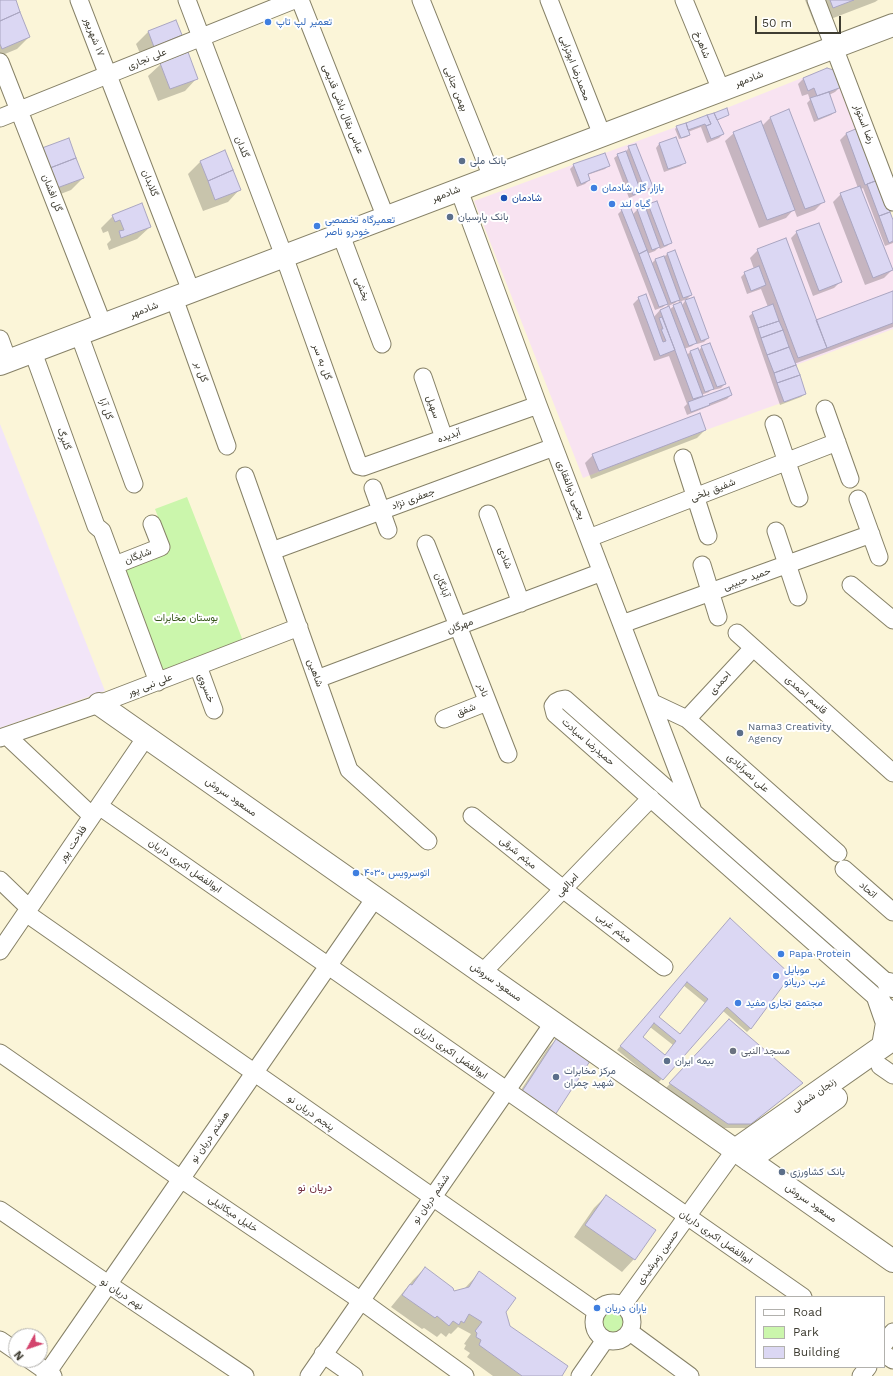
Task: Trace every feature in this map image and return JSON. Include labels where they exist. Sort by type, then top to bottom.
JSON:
[{"type":"main road","name":"شادمهر","points":[[4,363],[893,25]]},
{"type":"main road","name":"مسعود سروش","points":[[100,704],[893,1261]]},
{"type":"main road","points":[[884,990],[888,1057]]},
{"type":"main road","name":"زنجان شمالی","points":[[742,1155],[888,1057]]},
{"type":"street","name":"١٧ شهریور","points":[[79,0],[108,75]]},
{"type":"street","name":"گلدان","points":[[187,0],[284,256]]},
{"type":"street","name":"علی نجاری","points":[[0,118],[294,0]]},
{"type":"street","name":"عباس بقال باشی قدیمی","points":[[300,0],[386,218]]},
{"type":"street","name":"بهمن جنابی","points":[[421,0],[492,177]]},
{"type":"street","name":"محمدرضا ابوترابی","points":[[549,0],[602,135]]},
{"type":"street","name":"شاهرخ","points":[[684,0],[721,90]]},
{"type":"street","name":"رضا استوار","points":[[816,0],[893,202]]},
{"type":"street","name":"گل افشان","points":[[0,62],[103,325]]},
{"type":"street","name":"گلابدان","points":[[108,75],[183,295]]},
{"type":"street","name":"یحیی ذوالفقاری","points":[[459,190],[538,405],[653,703],[681,794],[694,813],[884,990]]},
{"type":"street","name":"بخشی","points":[[341,235],[382,344]]},
{"type":"street","name":"گل به سر","points":[[284,256],[359,466],[361,467]]},
{"type":"street","name":"گل بر","points":[[183,295],[227,446]]},
{"type":"street","name":"گل آرا","points":[[79,334],[134,484]]},
{"type":"street","points":[[0,339],[4,363]]},
{"type":"street","name":"گلبرگ","points":[[33,352],[99,528],[115,565],[158,682]]},
{"type":"street","name":"سهیل","points":[[423,377],[444,438]]},
{"type":"street","name":"آبدیده","points":[[361,467],[538,405]]},
{"type":"street","points":[[825,409],[850,479]]},
{"type":"street","points":[[774,424],[799,498]]},
{"type":"street","name":"شفیق بلخی","points":[[589,538],[837,442]]},
{"type":"street","name":"جعفری نژاد","points":[[272,551],[554,447]]},
{"type":"street","points":[[683,458],[708,536]]},
{"type":"street","name":"شاهین","points":[[245,476],[349,770],[428,841]]},
{"type":"street","points":[[373,488],[388,530]]},
{"type":"street","points":[[858,499],[879,557]]},
{"type":"street","name":"شادی","points":[[488,514],[521,603]]},
{"type":"street","name":"شایگان","points":[[115,565],[161,547],[152,524]]},
{"type":"street","points":[[776,530],[798,596]]},
{"type":"street","name":"حمید حبیبی","points":[[622,624],[871,534]]},
{"type":"street","name":"آبانگان","points":[[426,544],[458,626]]},
{"type":"street","points":[[702,565],[718,617]]},
{"type":"street","name":"مهرگان","points":[[317,679],[602,572]]},
{"type":"street","points":[[851,585],[893,620]]},
{"type":"street","name":"نادر","points":[[458,626],[508,754]]},
{"type":"street","name":"علی نبی پور","points":[[3,737],[100,704],[299,627]]},
{"type":"street","name":"قاسم احمدی","points":[[737,633],[893,773]]},
{"type":"street","name":"احمدی","points":[[687,719],[753,648]]},
{"type":"street","name":"خسروی","points":[[198,666],[214,710]]},
{"type":"street","name":"حمیدرضا سیادت","points":[[681,794],[565,699],[556,702],[553,706],[555,714],[652,798],[884,990]]},
{"type":"street","name":"شفق","points":[[444,719],[487,702]]},
{"type":"street","name":"علی نصرآبادی","points":[[653,703],[687,719],[838,853]]},
{"type":"street","name":"ابوالفضل اکبری داریان","points":[[3,737],[96,811],[328,966],[802,1296]]},
{"type":"street","name":"فلاحت پور","points":[[0,951],[146,737]]},
{"type":"street","name":"امرالهی","points":[[482,973],[652,798]]},
{"type":"street","name":"میثم شرقی","points":[[472,816],[563,889]]},
{"type":"street","name":"اتحاد","points":[[844,869],[893,912]]},
{"type":"street","name":"پنجم دریان‌ نو","points":[[0,880],[27,911],[254,1073],[597,1312]]},
{"type":"street","name":"میثم غربی","points":[[563,889],[664,967]]},
{"type":"street","name":"هشتم دریان‌ نو","points":[[48,1375],[108,1284],[375,898]]},
{"type":"street","name":"ششم دریان‌ نو","points":[[308,1376],[554,1022]]},
{"type":"street","name":"خلیل میکائیلی","points":[[0,1053],[180,1179],[360,1300],[465,1376]]},
{"type":"street","name":"حسین زمرشيدی","points":[[623,1305],[687,1216],[742,1155]]},
{"type":"street","name":"نهم دریان‌ نو","points":[[0,1210],[245,1376]]},
{"type":"street","points":[[618,1303],[623,1305],[631,1314],[633,1320],[630,1332],[622,1340],[605,1340],[596,1331],[594,1324],[594,1318],[597,1312],[606,1304],[618,1303]]},
{"type":"street","points":[[630,1332],[690,1376]]},
{"type":"street","points":[[885,1343],[893,1332]]},
{"type":"street","points":[[580,1376],[605,1340]]},
{"type":"street","points":[[323,1354],[354,1376]]},
{"type":"street","points":[[40,1368],[48,1375]]},
{"type":"street","points":[[861,1376],[867,1368]]},
{"type":"shaded area","points":[[827,68],[842,87],[893,220],[893,329],[796,365],[806,394],[706,430],[583,478],[474,201],[714,113]]},
{"type":"shaded area","points":[[0,424],[105,691],[0,728]]},
{"type":"green space","name":"بوستان مخابرات","points":[[187,497],[245,646],[160,675],[119,567],[170,548],[155,509]]},
{"type":"green space","points":[[613,1309],[622,1313],[626,1322],[622,1331],[613,1335],[604,1331],[600,1322],[604,1313]]},
{"type":"building","points":[[0,0],[16,0],[20,12],[0,21]]},
{"type":"building","points":[[830,0],[854,0],[833,8]]},
{"type":"building","points":[[20,12],[30,37],[2,49],[0,44],[0,21]]},
{"type":"building","points":[[176,20],[182,35],[154,47],[148,31]]},
{"type":"building","points":[[188,52],[198,79],[170,89],[160,63]]},
{"type":"building","points":[[827,68],[837,71],[842,87],[817,96],[814,88],[808,91],[803,78]]},
{"type":"building","points":[[829,92],[836,112],[818,119],[810,98]]},
{"type":"building","points":[[727,108],[729,115],[717,120],[714,113]]},
{"type":"building","points":[[789,109],[825,202],[805,209],[770,117]]},
{"type":"building","points":[[714,113],[724,134],[711,139],[706,126],[711,124],[707,115]]},
{"type":"building","points":[[707,115],[711,124],[706,126],[705,124],[688,130],[686,123]]},
{"type":"building","points":[[761,121],[795,210],[767,220],[733,132]]},
{"type":"building","points":[[686,123],[690,135],[681,138],[676,126]]},
{"type":"building","points":[[858,128],[878,180],[865,185],[846,133]]},
{"type":"building","points":[[676,137],[686,163],[668,169],[659,143]]},
{"type":"building","points":[[69,138],[76,158],[50,168],[42,148]]},
{"type":"building","points":[[636,144],[653,187],[645,190],[628,146]]},
{"type":"building","points":[[225,150],[233,170],[208,181],[200,161]]},
{"type":"building","points":[[626,151],[641,192],[633,195],[617,154]]},
{"type":"building","points":[[605,153],[610,166],[588,174],[590,180],[581,184],[573,164]]},
{"type":"building","points":[[76,158],[84,178],[57,188],[50,168]]},
{"type":"building","points":[[233,170],[241,190],[215,200],[208,181]]},
{"type":"building","points":[[878,180],[890,212],[879,216],[867,184]]},
{"type":"building","points":[[860,186],[893,270],[873,278],[840,193]]},
{"type":"building","points":[[657,201],[672,243],[664,246],[648,204]]},
{"type":"building","points":[[142,203],[151,227],[121,238],[119,231],[124,230],[120,220],[115,222],[112,215]]},
{"type":"building","points":[[630,206],[647,250],[639,254],[621,209]]},
{"type":"building","points":[[645,206],[660,247],[652,250],[637,209]]},
{"type":"building","points":[[890,212],[893,220],[893,241],[889,243],[879,216]]},
{"type":"building","points":[[819,223],[842,282],[819,291],[796,231]]},
{"type":"building","points":[[786,238],[827,348],[798,358],[757,249]]},
{"type":"building","points":[[647,250],[668,304],[659,307],[639,254]]},
{"type":"building","points":[[675,250],[692,295],[683,298],[667,253]]},
{"type":"building","points":[[664,256],[680,300],[671,303],[655,259]]},
{"type":"building","points":[[759,266],[766,285],[751,291],[744,272]]},
{"type":"building","points":[[893,291],[893,323],[827,348],[816,320]]},
{"type":"building","points":[[646,294],[663,342],[666,341],[661,329],[663,329],[659,318],[662,317],[675,350],[660,356],[638,297]]},
{"type":"building","points":[[694,297],[709,338],[701,341],[685,300]]},
{"type":"building","points":[[681,302],[697,343],[689,346],[673,305]]},
{"type":"building","points":[[773,304],[779,321],[758,328],[752,312]]},
{"type":"building","points":[[669,306],[703,396],[693,399],[660,310]]},
{"type":"building","points":[[779,321],[783,330],[761,338],[758,328]]},
{"type":"building","points":[[783,330],[789,347],[767,355],[761,338]]},
{"type":"building","points":[[710,343],[726,384],[717,387],[701,346]]},
{"type":"building","points":[[789,347],[796,365],[774,373],[767,355]]},
{"type":"building","points":[[698,348],[714,389],[705,392],[690,351]]},
{"type":"building","points":[[796,365],[800,375],[777,383],[774,373]]},
{"type":"building","points":[[800,375],[806,394],[784,402],[777,383]]},
{"type":"building","points":[[729,387],[732,395],[691,412],[688,402]]},
{"type":"building","points":[[700,413],[706,430],[599,471],[592,454]]},
{"type":"building","name":"مجتمع تجاری مفید","points":[[730,918],[791,975],[751,1029],[727,1007],[663,1080],[620,1046]],"holes":[[[687,982],[708,999],[680,1034],[659,1017]],[[654,1023],[676,1041],[665,1055],[643,1037]]]},
{"type":"building","name":"مسجد النبی","points":[[729,1019],[803,1083],[751,1124],[728,1124],[669,1083]]},
{"type":"building","name":"مرکز مخابرات شهید چمران","points":[[556,1039],[590,1061],[555,1115],[521,1093]]},
{"type":"building","points":[[606,1195],[656,1230],[635,1260],[585,1225]]},
{"type":"building","points":[[425,1267],[453,1288],[454,1291],[469,1287],[479,1271],[516,1298],[506,1312],[510,1326],[568,1366],[562,1376],[522,1376],[479,1345],[481,1340],[476,1337],[477,1333],[475,1331],[482,1322],[469,1314],[464,1323],[461,1321],[459,1325],[453,1321],[449,1326],[437,1316],[435,1318],[402,1295],[410,1284],[412,1285]]},
{"type":"place","name":"تعمیر لپ تاپ","points":[[268,22]]},
{"type":"place","name":"بانک ملی","points":[[462,161]]},
{"type":"place","name":"بازار گل شادمان","points":[[594,188]]},
{"type":"place","name":"شادمان","points":[[504,198]]},
{"type":"place","name":"گیاه لند","points":[[612,204]]},
{"type":"place","name":"بانک پارسیان","points":[[450,217]]},
{"type":"place","name":"تعمیرگاه تخصصی خودرو ناصر","points":[[317,226]]},
{"type":"place","name":"Nama3 Creativity Agency","points":[[740,733]]},
{"type":"place","name":"اتوسرویس ۴۰۳۰","points":[[356,873]]},
{"type":"place","name":"Papa Protein","points":[[781,954]]},
{"type":"place","name":"موبایل غرب دریانو","points":[[776,976]]},
{"type":"place","name":"مجتمع تجاری مفید","points":[[738,1003]]},
{"type":"place","name":"مسجد النبی","points":[[733,1051]]},
{"type":"place","name":"بیمه ایران","points":[[667,1061]]},
{"type":"place","name":"مرکز مخابرات شهید چمران","points":[[556,1077]]},
{"type":"place","name":"بانک کشاورزی","points":[[782,1172]]},
{"type":"place","name":"یاران دریان","points":[[597,1308]]},
{"type":"district","name":"دریان نو","points":[[315,1188]]}]
